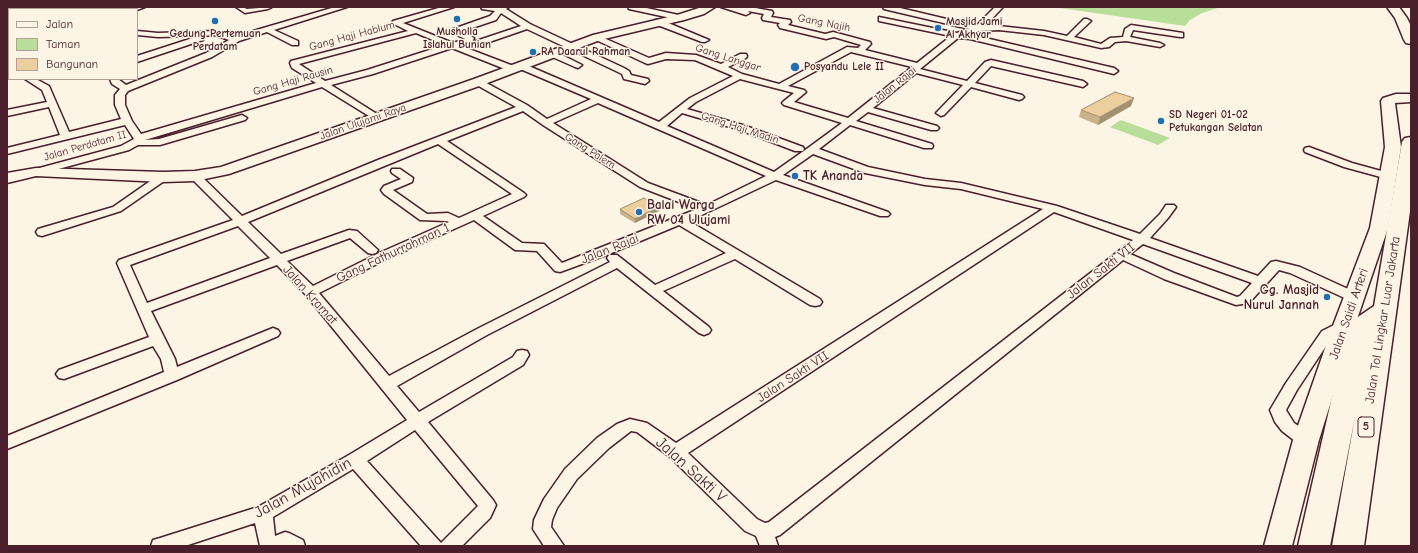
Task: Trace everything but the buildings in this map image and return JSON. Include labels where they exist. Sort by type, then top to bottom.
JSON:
[{"type":"highway","points":[[1393,7],[1401,18],[1411,40]]},
{"type":"highway","name":"Jalan Tol Lingkar Luar Jakarta","points":[[1348,546],[1411,142]]},
{"type":"highway","points":[[1314,546],[1360,327],[1385,309]]},
{"type":"main road","name":"Jalan Saidi Arteri","points":[[1278,546],[1306,440],[1342,331],[1379,228],[1393,147],[1388,101],[1396,98],[1411,98]]},
{"type":"street","points":[[240,7],[245,11],[268,7]]},
{"type":"street","points":[[114,80],[125,89],[209,55],[236,39],[343,7]]},
{"type":"street","points":[[450,7],[396,23],[457,47],[517,67],[660,126],[775,176],[884,214]]},
{"type":"street","points":[[485,7],[503,8],[527,26],[621,70],[626,73],[627,77],[645,81]]},
{"type":"street","points":[[632,7],[680,18]]},
{"type":"street","name":"Jalan Ulujami Raya","points":[[7,178],[36,172],[163,177],[195,176],[224,171],[478,82],[596,37],[680,18],[700,12],[710,7]]},
{"type":"street","points":[[725,7],[741,10],[751,16]]},
{"type":"street","name":"Gang Najih","points":[[739,7],[769,13],[766,18],[786,22],[782,25],[783,26],[826,37],[833,34],[867,44],[860,51]]},
{"type":"street","points":[[887,7],[978,29],[1014,29],[1069,38],[1101,46],[1106,46],[1113,40],[1126,39],[1160,45]]},
{"type":"street","points":[[978,29],[999,7]]},
{"type":"street","points":[[457,47],[471,39],[456,31],[493,18],[503,8]]},
{"type":"street","points":[[882,19],[957,36],[970,37],[1114,71]]},
{"type":"street","points":[[1069,38],[1087,21]]},
{"type":"street","points":[[658,22],[705,40]]},
{"type":"street","points":[[457,47],[527,26]]},
{"type":"street","points":[[1126,39],[1129,28],[1131,27],[1180,35]]},
{"type":"street","points":[[266,29],[296,43]]},
{"type":"street","name":"Jalan Rajai","points":[[476,216],[520,248],[540,247],[560,268],[605,252],[708,209],[775,176],[866,109],[957,36],[978,29]]},
{"type":"street","name":"Gang Haji Hablum","points":[[323,84],[295,66],[294,63],[416,31]]},
{"type":"street","points":[[138,33],[158,35],[215,33],[236,39]]},
{"type":"street","points":[[138,59],[215,33]]},
{"type":"street","name":"Gang Langgar","points":[[596,37],[648,60],[666,56],[699,59],[722,67],[739,76],[781,86],[802,93],[787,103],[849,122]]},
{"type":"street","name":"Gang Haji Rausin","points":[[137,141],[323,84],[457,47]]},
{"type":"street","points":[[781,86],[846,50],[860,51],[1019,97]]},
{"type":"street","points":[[551,53],[578,65]]},
{"type":"street","points":[[722,67],[743,56]]},
{"type":"street","points":[[941,113],[988,64],[991,63],[1084,84]]},
{"type":"street","points":[[660,126],[693,100],[739,76]]},
{"type":"street","points":[[31,80],[46,88],[66,136]]},
{"type":"street","name":"Gang Palem","points":[[478,82],[524,107],[546,123],[644,185],[708,209]]},
{"type":"street","points":[[323,84],[377,118]]},
{"type":"street","name":"Jalan Perdatam II","points":[[36,172],[125,148],[137,141],[119,100],[120,94],[125,89]]},
{"type":"street","points":[[546,123],[597,100]]},
{"type":"street","points":[[7,113],[53,103]]},
{"type":"street","points":[[172,376],[168,359],[142,309],[123,263],[239,222],[439,140],[524,107]]},
{"type":"street","points":[[866,109],[934,128]]},
{"type":"street","name":"Gang Haji Madin","points":[[680,110],[743,128],[799,149]]},
{"type":"street","points":[[137,141],[160,142],[242,118]]},
{"type":"street","name":"Jalan Perdatam II","points":[[7,151],[127,121]]},
{"type":"street","points":[[849,122],[928,146]]},
{"type":"street","name":"Gang Fathurrahman 1","points":[[311,292],[381,257],[476,216],[520,195],[439,140]]},
{"type":"street","points":[[812,150],[865,170],[917,180],[954,185],[1053,208]]},
{"type":"street","points":[[1309,150],[1355,167],[1359,163],[1374,164],[1389,171]]},
{"type":"street","points":[[396,171],[408,178],[408,180],[388,188],[388,192],[424,218],[448,217],[460,223]]},
{"type":"street","name":"Jalan Kramat","points":[[195,176],[239,222],[311,292],[416,421],[487,505],[484,513],[449,546]]},
{"type":"street","points":[[42,232],[117,209],[163,177]]},
{"type":"street","points":[[1170,207],[1164,216],[1142,239],[1260,281]]},
{"type":"street","name":"Jalan Sakti VII","points":[[676,452],[1053,208],[1142,239]]},
{"type":"street","points":[[680,220],[815,302]]},
{"type":"street","points":[[142,309],[351,233],[372,250]]},
{"type":"street","name":"Jalan Sakti VII","points":[[766,539],[774,529],[1142,239]]},
{"type":"street","points":[[605,252],[704,330]]},
{"type":"street","points":[[654,290],[735,254]]},
{"type":"street","points":[[1121,255],[1169,276],[1236,301],[1244,300],[1276,265],[1282,265],[1354,297]]},
{"type":"street","points":[[387,384],[482,332],[619,262]]},
{"type":"street","points":[[1306,440],[1288,427],[1280,418],[1278,410],[1291,387],[1327,334],[1334,330],[1342,331]]},
{"type":"street","points":[[7,443],[273,334]]},
{"type":"street","points":[[64,374],[157,339]]},
{"type":"street","name":"Jalan Mujahidin","points":[[166,545],[264,513],[355,460],[416,421],[518,361],[522,355]]},
{"type":"street","name":"Jalan Sakti V","points":[[555,546],[542,529],[543,520],[550,504],[571,474],[603,443],[622,428],[630,425],[641,427],[676,452],[766,539]]},
{"type":"street","points":[[355,460],[433,546]]},
{"type":"street","points":[[264,513],[267,542],[275,545],[285,540],[296,546]]},
{"type":"green space","points":[[1053,7],[1221,7],[1202,13],[1190,20],[1185,26]]},
{"type":"green space","points":[[1121,120],[1170,138],[1158,145],[1110,127]]},
{"type":"place","name":"Musholla Islahul Bunian","points":[[457,19]]},
{"type":"place","name":"Gedung Pertemuan Perdatam","points":[[215,21]]},
{"type":"place","name":"Masjid Jami Al Akhyar","points":[[938,28]]},
{"type":"place","name":"RA Daarul Rahman","points":[[533,52]]},
{"type":"place","name":"Posyandu Lele II","points":[[795,67]]},
{"type":"place","name":"SD Negeri 01-02 Petukangan Selatan","points":[[1161,121]]},
{"type":"place","name":"TK Ananda","points":[[795,176]]},
{"type":"place","name":"Balai Warga RW 04 Ulujami","points":[[639,212]]},
{"type":"place","name":"Gg. Masjid Nurul Jannah","points":[[1327,297]]}]
